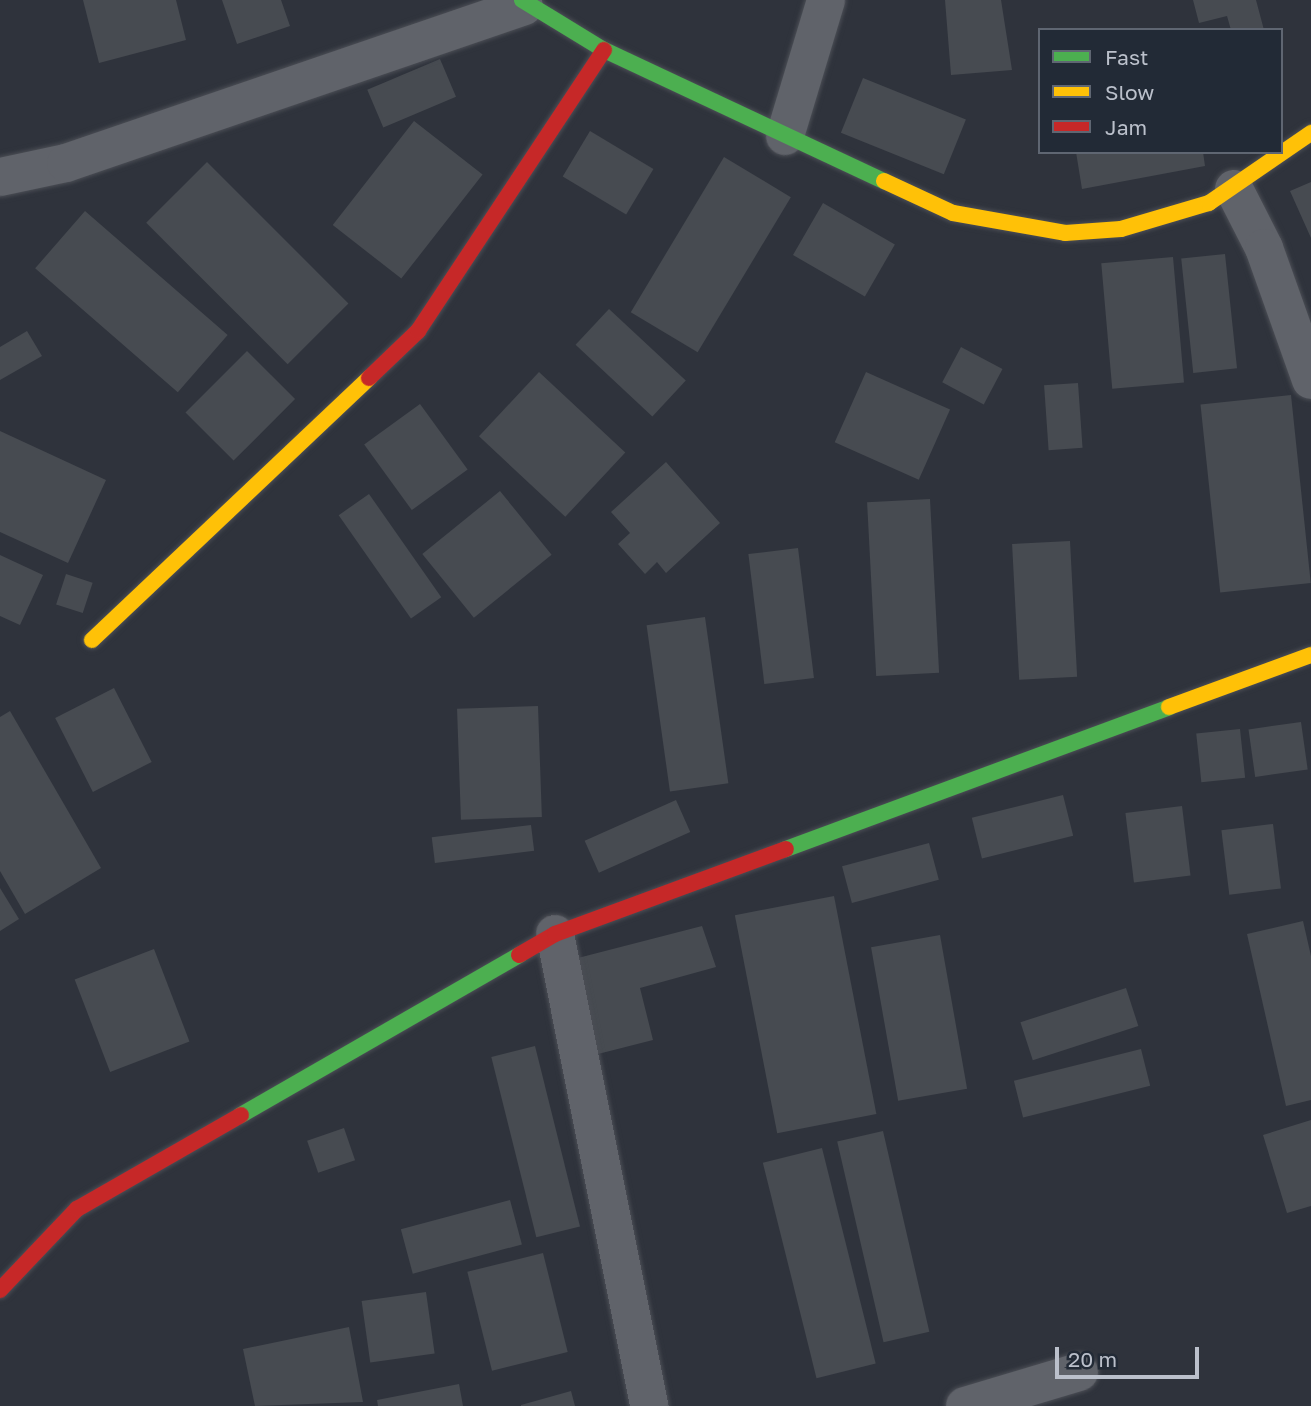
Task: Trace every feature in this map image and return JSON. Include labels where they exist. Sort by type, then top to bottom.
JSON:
[{"type":"street","points":[[785,136],[826,0]]},
{"type":"street","points":[[0,177],[66,163],[524,3],[604,50],[953,213],[1065,233],[1121,229],[1209,203],[1234,189],[1282,154]]},
{"type":"street","points":[[92,640],[418,331],[604,50]]},
{"type":"street","points":[[1283,153],[1311,133]]},
{"type":"street","points":[[1234,189],[1264,248],[1311,380]]},
{"type":"street","points":[[0,1290],[77,1209],[555,934],[1311,655]]},
{"type":"street","points":[[555,934],[649,1406]]},
{"type":"street","points":[[965,1406],[1079,1372]]},
{"type":"building","points":[[83,0],[176,0],[186,40],[99,63]]},
{"type":"building","points":[[222,0],[281,0],[290,26],[237,44]]},
{"type":"building","points":[[945,0],[1001,0],[1012,70],[951,75]]},
{"type":"building","points":[[1193,0],[1256,0],[1263,28],[1230,28],[1227,16],[1199,23]]},
{"type":"building","points":[[440,59],[456,97],[383,128],[367,90]]},
{"type":"building","points":[[863,78],[966,120],[944,174],[841,133]]},
{"type":"building","points":[[414,121],[483,175],[401,279],[333,225]]},
{"type":"building","points":[[590,131],[653,169],[626,215],[563,176]]},
{"type":"building","points":[[1076,154],[1203,154],[1205,166],[1082,189]]},
{"type":"building","points":[[724,157],[791,197],[698,352],[631,312]]},
{"type":"building","points":[[207,162],[348,303],[288,364],[146,223]]},
{"type":"building","points":[[1311,182],[1311,238],[1290,191]]},
{"type":"building","points":[[823,203],[895,244],[865,296],[793,255]]},
{"type":"building","points":[[85,211],[228,335],[178,392],[35,268]]},
{"type":"building","points":[[1225,254],[1237,368],[1193,373],[1181,259]]},
{"type":"building","points":[[1173,257],[1184,383],[1112,389],[1101,263]]},
{"type":"building","points":[[609,309],[686,381],[652,416],[576,345]]},
{"type":"building","points":[[27,331],[42,356],[0,380],[0,347]]},
{"type":"building","points":[[961,347],[1002,369],[984,404],[942,382]]},
{"type":"building","points":[[247,351],[295,399],[234,461],[185,413]]},
{"type":"building","points":[[539,372],[625,452],[565,517],[479,436]]},
{"type":"building","points":[[866,372],[950,409],[919,480],[835,442]]},
{"type":"building","points":[[1078,383],[1083,448],[1049,450],[1044,385]]},
{"type":"building","points":[[1291,395],[1311,583],[1220,592],[1200,405]]},
{"type":"building","points":[[420,404],[468,470],[412,510],[364,445]]},
{"type":"building","points":[[0,431],[106,480],[68,563],[0,532]]},
{"type":"building","points":[[666,462],[720,523],[666,573],[657,562],[645,574],[618,544],[630,533],[611,512]]},
{"type":"building","points":[[500,491],[552,555],[474,618],[422,554]]},
{"type":"building","points":[[369,494],[441,597],[411,618],[339,515]]},
{"type":"building","points":[[930,499],[939,673],[876,676],[867,502]]},
{"type":"building","points":[[1070,541],[1077,677],[1019,680],[1012,544]]},
{"type":"building","points":[[798,548],[814,678],[764,684],[748,554]]},
{"type":"building","points":[[0,555],[43,575],[20,625],[0,616]]},
{"type":"building","points":[[66,574],[93,583],[83,613],[56,604]]},
{"type":"building","points":[[705,617],[728,783],[670,792],[647,625]]},
{"type":"building","points":[[114,688],[152,762],[93,792],[55,718]]},
{"type":"building","points":[[538,706],[542,817],[461,820],[457,709]]},
{"type":"building","points":[[10,711],[101,868],[25,914],[0,871],[0,717]]},
{"type":"building","points":[[1301,722],[1308,770],[1255,777],[1249,729]]},
{"type":"building","points":[[1240,729],[1245,778],[1201,782],[1196,734]]},
{"type":"building","points":[[1063,795],[1073,836],[982,858],[972,818]]},
{"type":"building","points":[[676,800],[690,832],[599,873],[585,841]]},
{"type":"building","points":[[1182,806],[1191,875],[1134,882],[1125,813]]},
{"type":"building","points":[[1273,824],[1281,889],[1229,895],[1221,830]]},
{"type":"building","points":[[531,825],[534,851],[435,863],[432,837]]},
{"type":"building","points":[[929,843],[939,880],[852,903],[842,866]]},
{"type":"building","points":[[0,888],[19,919],[0,931]]},
{"type":"building","points":[[834,896],[876,1114],[777,1133],[735,915]]},
{"type":"building","points":[[1303,921],[1311,956],[1311,1100],[1286,1106],[1247,934]]},
{"type":"building","points":[[702,926],[716,967],[640,988],[653,1040],[598,1054],[574,959]]},
{"type":"building","points":[[940,935],[967,1089],[898,1101],[871,947]]},
{"type":"building","points":[[154,949],[189,1041],[110,1072],[75,979]]},
{"type":"building","points":[[1126,988],[1138,1026],[1033,1060],[1020,1022]]},
{"type":"building","points":[[535,1046],[580,1226],[536,1237],[491,1057]]},
{"type":"building","points":[[1141,1049],[1150,1086],[1023,1118],[1014,1081]]},
{"type":"building","points":[[1311,1120],[1311,1206],[1287,1213],[1263,1135]]},
{"type":"building","points":[[344,1128],[355,1160],[318,1173],[307,1141]]},
{"type":"building","points":[[883,1131],[929,1332],[884,1342],[837,1142]]},
{"type":"building","points":[[822,1148],[876,1363],[817,1378],[763,1163]]},
{"type":"building","points":[[510,1200],[522,1244],[413,1274],[401,1229]]},
{"type":"building","points":[[543,1253],[568,1352],[492,1371],[467,1272]]},
{"type":"building","points":[[426,1292],[435,1353],[370,1362],[362,1301]]},
{"type":"building","points":[[349,1327],[363,1402],[255,1406],[243,1349]]},
{"type":"building","points":[[459,1384],[463,1406],[378,1406],[377,1400]]},
{"type":"building","points":[[571,1391],[575,1406],[521,1406],[521,1405]]},
{"type":"traffic: fast","points":[[522,0],[604,50],[884,181]]},
{"type":"traffic: fast","points":[[786,849],[1169,707]]},
{"type":"traffic: fast","points":[[241,1115],[519,955]]},
{"type":"traffic: slow","points":[[1283,152],[1311,133]]},
{"type":"traffic: slow","points":[[884,181],[953,213],[1065,233],[1121,229],[1209,203],[1280,154]]},
{"type":"traffic: slow","points":[[92,640],[369,378]]},
{"type":"traffic: slow","points":[[1169,707],[1311,655]]},
{"type":"traffic: jam","points":[[369,378],[418,331],[604,50]]},
{"type":"traffic: jam","points":[[519,955],[555,934],[786,849]]},
{"type":"traffic: jam","points":[[0,1290],[77,1209],[241,1115]]}]
